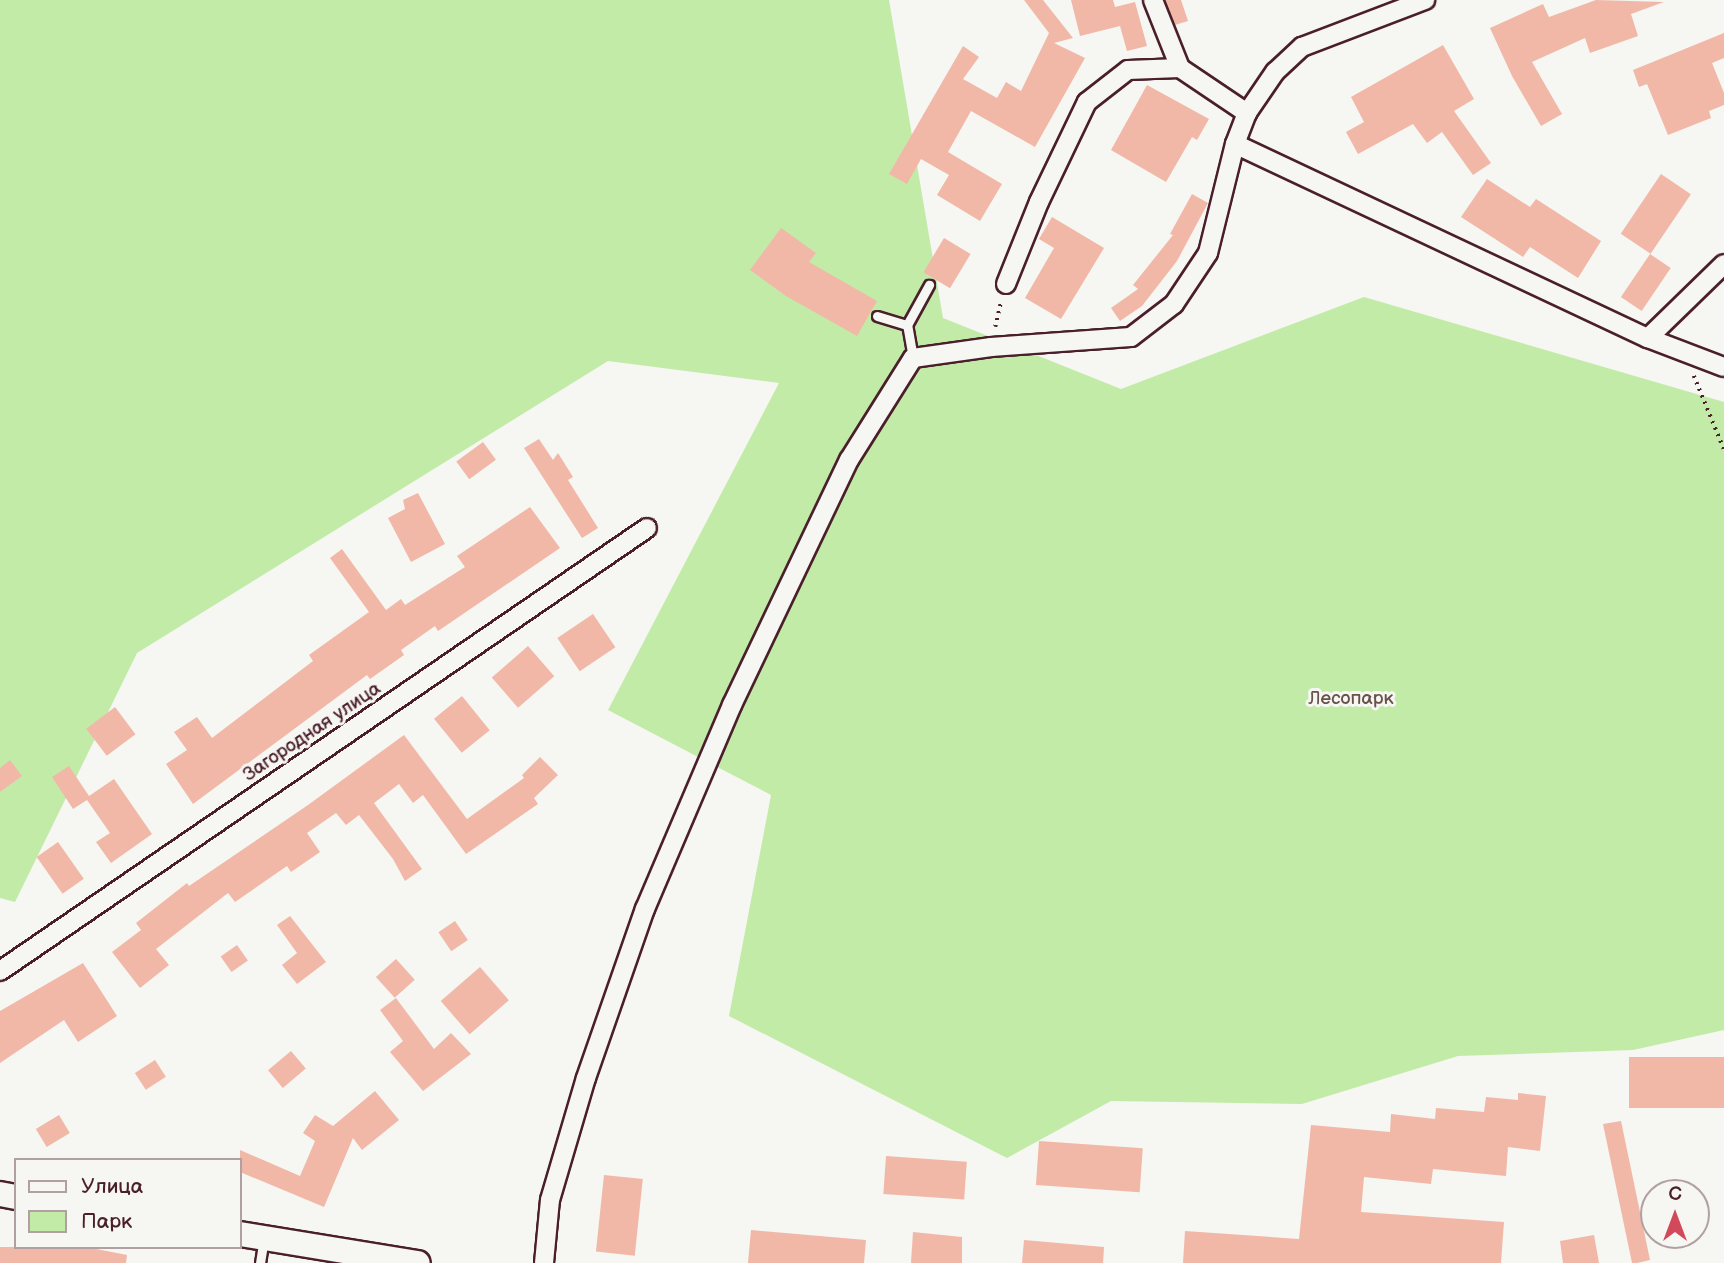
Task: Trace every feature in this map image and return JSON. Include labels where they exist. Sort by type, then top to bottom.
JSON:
[{"type":"main road","points":[[252,1236],[392,1261],[418,1263]]},
{"type":"street","points":[[1153,0],[1180,68],[1247,113]]},
{"type":"street","points":[[544,1263],[550,1200],[586,1078],[645,909],[732,705],[849,460],[914,358],[991,346],[1131,338],[1174,304],[1208,253],[1235,144],[1247,113],[1275,72],[1302,47],[1425,0]]},
{"type":"street","points":[[1006,284],[1039,202],[1087,103],[1128,70],[1180,68]]},
{"type":"street","points":[[1235,144],[1648,338],[1724,367]]},
{"type":"street","points":[[1648,338],[1724,264]]},
{"type":"street","name":"Загородная улица","points":[[0,971],[647,528]]},
{"type":"lane","points":[[914,358],[907,325],[929,285]]},
{"type":"lane","points":[[877,316],[907,325]]},
{"type":"lane","points":[[252,1236],[260,1263]]},
{"type":"path","points":[[991,346],[1006,284]]},
{"type":"path","points":[[1684,352],[1724,449]]},
{"type":"green space","name":"Лесопарк","points":[[0,0],[889,0],[943,318],[1121,389],[1364,297],[1724,402],[1724,1030],[1633,1050],[1458,1056],[1302,1104],[1111,1101],[1007,1158],[729,1016],[771,795],[608,710],[779,383],[608,361],[137,653],[15,902],[0,898]]},
{"type":"building","points":[[1024,0],[1043,0],[1073,38],[1054,43],[1085,58],[1035,147],[971,111],[948,152],[1002,184],[980,221],[937,195],[949,175],[921,159],[907,184],[889,174],[963,46],[979,57],[963,79],[997,98],[1006,82],[1021,91],[1049,33]]},
{"type":"building","points":[[1071,0],[1113,0],[1115,7],[1135,2],[1147,46],[1127,51],[1120,26],[1080,36]]},
{"type":"building","points":[[1165,0],[1181,0],[1188,21],[1175,25]]},
{"type":"building","points":[[1596,0],[1664,2],[1631,14],[1638,36],[1590,53],[1585,38],[1532,62],[1562,114],[1541,126],[1512,76],[1490,28],[1543,4],[1549,17]]},
{"type":"building","points":[[1724,33],[1724,58],[1712,63],[1724,93],[1724,105],[1709,111],[1711,118],[1668,135],[1647,84],[1639,87],[1633,70]]},
{"type":"building","points":[[1443,45],[1474,99],[1454,111],[1491,163],[1473,175],[1442,132],[1427,143],[1413,124],[1358,154],[1346,132],[1364,122],[1351,97]]},
{"type":"building","points":[[1147,85],[1209,119],[1197,140],[1192,137],[1166,182],[1111,150]]},
{"type":"building","points":[[1661,174],[1691,194],[1651,254],[1621,234]]},
{"type":"building","points":[[1487,179],[1530,207],[1536,199],[1601,241],[1578,278],[1530,247],[1523,257],[1461,217]]},
{"type":"building","points":[[1192,194],[1208,203],[1177,261],[1142,306],[1120,321],[1111,308],[1138,289],[1133,285],[1173,235],[1170,234]]},
{"type":"building","points":[[1052,217],[1104,248],[1061,319],[1025,298],[1054,248],[1039,239]]},
{"type":"building","points":[[781,228],[816,253],[809,262],[877,301],[857,336],[786,296],[750,270]]},
{"type":"building","points":[[944,238],[971,254],[950,288],[923,272]]},
{"type":"building","points":[[1650,254],[1671,268],[1642,311],[1621,297]]},
{"type":"building","points":[[539,439],[553,460],[558,453],[573,477],[568,480],[598,528],[582,538],[524,448]]},
{"type":"building","points":[[483,442],[496,460],[469,479],[456,461]]},
{"type":"building","points":[[418,493],[445,544],[411,562],[388,518],[405,509],[403,500]]},
{"type":"building","points":[[530,507],[560,548],[438,631],[435,626],[401,650],[404,655],[370,679],[367,675],[193,804],[166,764],[187,750],[174,732],[197,717],[212,738],[313,661],[309,655],[369,612],[330,558],[342,549],[386,610],[401,599],[405,605],[465,567],[457,556]]},
{"type":"building","points":[[593,614],[615,647],[580,671],[557,638]]},
{"type":"building","points":[[528,646],[554,676],[518,708],[492,677]]},
{"type":"building","points":[[462,696],[490,730],[462,753],[434,719]]},
{"type":"building","points":[[115,707],[135,734],[107,756],[86,729]]},
{"type":"building","points":[[404,735],[467,819],[524,778],[522,775],[540,757],[558,775],[534,798],[538,804],[466,854],[423,795],[413,803],[399,784],[374,803],[422,869],[405,881],[393,859],[359,815],[346,825],[336,813],[307,833],[320,852],[291,872],[287,866],[235,902],[228,893],[156,949],[169,965],[140,988],[112,952],[141,930],[136,923],[187,883],[189,886],[308,805]]},
{"type":"building","points":[[10,760],[22,776],[0,792],[0,768]]},
{"type":"building","points":[[69,766],[89,796],[114,779],[152,834],[111,863],[96,842],[110,833],[87,800],[73,809],[52,777]]},
{"type":"building","points":[[58,842],[84,879],[63,894],[37,857]]},
{"type":"building","points":[[290,916],[326,962],[297,984],[282,965],[297,953],[277,925]]},
{"type":"building","points":[[455,921],[468,940],[451,951],[438,932]]},
{"type":"building","points":[[237,945],[248,961],[232,972],[221,956]]},
{"type":"building","points":[[396,959],[415,980],[395,998],[376,977]]},
{"type":"building","points":[[83,963],[117,1016],[78,1042],[64,1020],[0,1063],[0,1011]]},
{"type":"building","points":[[480,967],[509,1000],[470,1034],[441,1001]]},
{"type":"building","points":[[396,998],[434,1049],[451,1033],[471,1054],[423,1091],[390,1052],[403,1041],[380,1010]]},
{"type":"building","points":[[291,1051],[306,1069],[283,1088],[268,1070]]},
{"type":"building","points":[[1629,1057],[1724,1057],[1724,1108],[1629,1108]]},
{"type":"building","points":[[155,1060],[166,1077],[146,1090],[135,1073]]},
{"type":"building","points":[[375,1091],[399,1120],[362,1150],[353,1138],[324,1207],[242,1173],[240,1150],[300,1176],[315,1141],[303,1133],[315,1115],[333,1126]]},
{"type":"building","points":[[1518,1093],[1546,1096],[1540,1151],[1508,1147],[1506,1176],[1433,1169],[1431,1184],[1364,1177],[1361,1212],[1504,1222],[1501,1263],[1183,1263],[1185,1231],[1299,1239],[1311,1125],[1390,1132],[1391,1114],[1435,1119],[1436,1108],[1484,1112],[1486,1097],[1518,1100]]},
{"type":"building","points":[[59,1115],[70,1133],[47,1147],[36,1129]]},
{"type":"building","points":[[1621,1121],[1640,1212],[1640,1249],[1648,1249],[1650,1260],[1632,1263],[1603,1124]]},
{"type":"building","points":[[1039,1141],[1143,1148],[1140,1192],[1036,1185]]},
{"type":"building","points":[[886,1156],[967,1162],[964,1200],[883,1194]]},
{"type":"building","points":[[604,1175],[643,1179],[635,1256],[596,1252]]},
{"type":"building","points":[[751,1230],[866,1240],[864,1263],[748,1263]]},
{"type":"building","points":[[913,1232],[962,1237],[962,1263],[911,1263]]},
{"type":"building","points":[[1594,1235],[1599,1263],[1563,1263],[1560,1241]]},
{"type":"building","points":[[1024,1240],[1104,1247],[1103,1263],[1022,1263]]},
{"type":"building","points":[[0,1247],[96,1249],[127,1255],[126,1263],[0,1263]]}]
